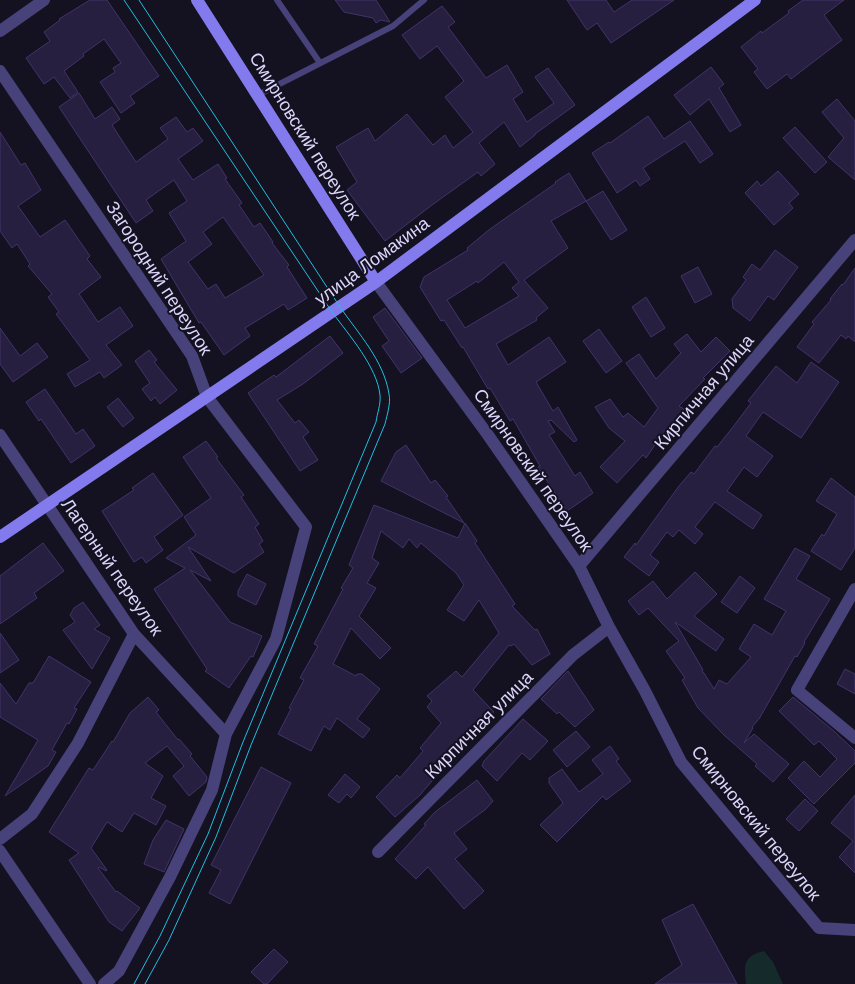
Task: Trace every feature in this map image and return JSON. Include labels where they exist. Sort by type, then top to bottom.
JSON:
[{"type":"main road","name":"Смирновский переулок","points":[[197,0],[376,282]]},
{"type":"main road","name":"улица Ломакина","points":[[0,537],[376,282],[754,0]]},
{"type":"street","points":[[0,31],[44,0]]},
{"type":"street","name":"Загородний переулок","points":[[0,71],[192,356],[207,396],[306,527],[276,639],[226,734]]},
{"type":"street","name":"Кирпичная улица","points":[[579,566],[855,240]]},
{"type":"street","name":"Смирновский переулок","points":[[376,282],[488,435],[579,566],[609,627],[645,691],[681,762],[818,928],[855,930]]},
{"type":"street","name":"Лагерный переулок","points":[[0,436],[134,634],[226,734]]},
{"type":"street","points":[[855,589],[796,690],[855,738]]},
{"type":"street","name":"Кирпичная улица","points":[[378,852],[573,655],[609,627]]},
{"type":"street","points":[[0,839],[32,814],[78,743],[134,634]]},
{"type":"street","points":[[104,984],[119,971],[170,877],[212,790],[226,734]]},
{"type":"street","points":[[0,851],[90,984]]},
{"type":"lane","points":[[277,0],[320,63]]},
{"type":"lane","points":[[258,95],[393,26],[424,0]]},
{"type":"green space","points":[[764,951],[773,962],[783,984],[746,984],[746,962],[752,956]]},
{"type":"building","points":[[90,0],[107,0],[159,76],[130,96],[135,103],[121,113],[100,82],[115,72],[113,68],[121,63],[104,39],[64,71],[78,92],[70,98],[54,77],[44,84],[26,58],[50,41],[44,32],[59,19]]},
{"type":"building","points":[[335,0],[376,0],[390,22],[381,20],[376,23],[373,18],[344,12]]},
{"type":"building","points":[[567,0],[606,0],[614,12],[632,0],[674,0],[611,43],[597,23],[587,30]]},
{"type":"building","points":[[803,0],[844,0],[824,15],[842,40],[791,79],[787,74],[767,89],[754,72],[758,69],[741,47],[789,13],[788,11]]},
{"type":"building","points":[[442,6],[455,22],[448,27],[486,78],[507,65],[523,92],[513,99],[527,122],[554,103],[535,77],[548,68],[575,105],[520,147],[504,122],[479,143],[495,164],[481,176],[478,172],[385,241],[347,190],[357,182],[336,147],[368,128],[375,141],[407,114],[433,145],[445,135],[453,148],[473,132],[445,97],[464,81],[437,46],[420,59],[402,35]]},
{"type":"building","points":[[711,67],[724,84],[719,88],[741,125],[730,132],[709,99],[690,115],[674,95]]},
{"type":"building","points":[[79,93],[95,119],[112,107],[120,119],[112,125],[136,162],[168,139],[160,128],[176,117],[187,132],[193,128],[203,141],[178,159],[193,180],[218,164],[227,178],[225,179],[242,203],[239,205],[254,227],[260,223],[289,265],[287,267],[307,298],[288,310],[284,304],[245,328],[250,336],[224,355],[201,322],[199,323],[161,259],[186,241],[169,213],[187,201],[174,180],[146,200],[153,211],[136,223],[59,107]],"holes":[[[223,217],[264,275],[225,298],[216,284],[208,289],[188,262],[212,244],[203,232]]]},
{"type":"building","points":[[837,99],[855,121],[855,180],[828,157],[844,138],[822,112]]},
{"type":"building","points":[[648,116],[664,139],[690,121],[713,154],[700,163],[685,141],[643,168],[650,179],[640,186],[636,180],[617,193],[592,153],[610,143]]},
{"type":"building","points":[[795,127],[827,162],[815,173],[783,138]]},
{"type":"building","points":[[0,132],[21,165],[25,163],[41,190],[18,206],[40,237],[65,220],[90,256],[87,259],[101,277],[79,294],[98,322],[120,307],[133,326],[106,345],[122,365],[104,378],[100,372],[75,387],[67,374],[90,360],[56,314],[59,312],[48,297],[52,294],[28,266],[30,264],[17,244],[12,248],[0,231]]},
{"type":"building","points":[[778,171],[799,194],[789,203],[793,208],[774,225],[745,193],[757,181],[761,186]]},
{"type":"building","points":[[569,173],[586,201],[551,221],[568,248],[524,280],[548,308],[536,318],[537,320],[496,344],[508,365],[549,337],[566,362],[536,382],[553,411],[558,407],[577,440],[574,442],[551,420],[548,421],[555,432],[549,435],[575,476],[580,472],[593,493],[567,511],[538,467],[540,466],[513,419],[510,421],[463,347],[444,320],[441,321],[420,287],[424,277],[468,250],[467,248],[490,229]],"holes":[[[504,262],[519,282],[512,288],[519,296],[465,328],[447,300],[477,281],[478,283]]]},
{"type":"building","points":[[603,191],[627,230],[611,240],[586,201]]},
{"type":"building","points":[[775,250],[798,267],[774,300],[768,296],[750,321],[733,308],[732,299],[746,280],[743,277],[752,264],[760,270]]},
{"type":"building","points":[[698,267],[712,294],[695,303],[681,276]]},
{"type":"building","points":[[855,268],[855,342],[848,336],[846,339],[841,335],[819,363],[797,347],[814,324],[812,322]]},
{"type":"building","points":[[646,297],[665,328],[651,337],[632,307]]},
{"type":"building","points":[[385,308],[422,358],[401,373],[382,346],[389,341],[373,317]]},
{"type":"building","points":[[0,328],[20,356],[37,343],[48,357],[13,382],[0,364]]},
{"type":"building","points":[[599,329],[622,361],[606,373],[583,341]]},
{"type":"building","points":[[687,334],[701,352],[716,337],[730,351],[679,406],[684,409],[667,432],[665,430],[646,458],[643,455],[617,483],[600,467],[625,441],[609,428],[595,407],[610,399],[623,417],[628,413],[644,427],[658,408],[626,363],[639,354],[656,379],[681,353],[674,344]]},
{"type":"building","points":[[330,336],[343,353],[303,384],[277,400],[295,423],[299,420],[309,432],[303,437],[318,460],[300,471],[248,393],[274,375],[276,377]]},
{"type":"building","points":[[149,350],[157,360],[154,362],[177,390],[160,404],[155,397],[151,401],[142,389],[150,383],[135,361]]},
{"type":"building","points":[[811,362],[839,382],[801,438],[763,412],[746,436],[773,456],[757,477],[744,467],[727,491],[762,515],[753,529],[715,502],[695,527],[703,534],[695,544],[679,530],[673,537],[667,532],[650,555],[659,562],[649,576],[624,557],[635,543],[636,545],[679,486],[691,472],[694,474],[715,446],[717,447],[733,427],[751,403],[748,401],[776,366],[797,383]]},
{"type":"building","points":[[45,389],[76,434],[83,429],[95,446],[71,463],[41,419],[39,421],[26,402]]},
{"type":"building","points":[[118,398],[134,418],[123,427],[107,407]]},
{"type":"building","points":[[206,441],[218,457],[216,458],[244,495],[241,497],[259,524],[255,527],[263,541],[259,544],[264,552],[234,573],[188,547],[211,581],[190,570],[230,622],[262,636],[253,657],[251,656],[229,688],[205,671],[207,669],[154,589],[185,568],[166,558],[196,535],[184,517],[211,498],[183,457]]},
{"type":"building","points":[[406,445],[431,483],[435,480],[448,496],[446,497],[464,523],[381,481],[396,452]]},
{"type":"building","points":[[153,473],[183,515],[154,537],[163,550],[146,563],[142,557],[134,562],[102,511],[134,490],[132,488]]},
{"type":"building","points":[[831,478],[855,497],[855,548],[841,570],[811,551],[822,534],[824,536],[837,514],[816,501]]},
{"type":"building","points":[[374,505],[458,538],[465,523],[477,541],[475,543],[515,604],[512,606],[535,630],[537,629],[550,654],[532,665],[514,644],[509,645],[473,690],[494,712],[475,730],[456,752],[457,754],[420,795],[395,817],[376,797],[397,775],[400,778],[423,751],[420,748],[441,723],[427,707],[432,701],[427,696],[456,671],[462,677],[499,633],[479,600],[464,621],[447,610],[464,585],[456,573],[421,543],[417,548],[409,539],[403,548],[381,531],[372,558],[379,563],[367,583],[376,588],[359,616],[391,648],[380,659],[351,628],[333,664],[356,676],[357,674],[362,674],[380,689],[357,719],[370,729],[363,738],[337,718],[330,730],[324,726],[311,751],[278,734],[304,680],[300,678],[318,646],[314,644],[343,589],[341,588],[353,568],[349,565]]},
{"type":"building","points":[[43,543],[64,571],[34,593],[37,598],[0,624],[0,576]]},
{"type":"building","points":[[795,548],[810,556],[796,579],[830,599],[744,743],[754,734],[789,764],[773,782],[755,766],[757,764],[724,735],[698,708],[682,680],[685,678],[666,651],[679,641],[648,608],[639,615],[628,601],[653,581],[667,599],[695,572],[717,594],[694,616],[724,639],[716,651],[675,622],[703,670],[702,672],[714,689],[719,680],[727,684],[751,657],[739,649],[754,624],[772,635],[786,611],[764,599]]},
{"type":"building","points":[[247,574],[266,584],[256,605],[238,596],[238,591]]},
{"type":"building","points":[[740,576],[755,588],[737,613],[721,602]]},
{"type":"building","points":[[83,602],[100,625],[94,629],[110,638],[92,669],[63,630],[75,622],[70,615],[74,608]]},
{"type":"building","points":[[0,633],[19,660],[0,673]]},
{"type":"building","points":[[49,656],[91,682],[74,708],[77,709],[69,724],[67,723],[52,750],[56,752],[48,766],[5,796],[38,740],[0,717],[0,683],[16,704],[29,683],[33,683]]},
{"type":"building","points":[[845,669],[855,674],[855,694],[837,684]]},
{"type":"building","points":[[568,671],[594,710],[575,727],[541,699]]},
{"type":"building","points":[[148,697],[159,710],[156,712],[178,740],[192,754],[190,756],[207,777],[206,782],[189,796],[173,776],[184,766],[167,746],[145,763],[163,776],[151,798],[166,806],[156,825],[134,813],[122,832],[107,822],[91,848],[107,870],[98,868],[116,892],[140,908],[122,931],[109,922],[69,860],[79,853],[49,832],[89,768],[93,770],[113,742],[130,713]]},
{"type":"building","points":[[793,697],[855,751],[855,763],[814,804],[788,778],[804,761],[820,777],[837,759],[819,741],[814,745],[779,711]]},
{"type":"building","points":[[523,719],[548,741],[530,760],[522,753],[497,781],[482,766],[484,761]]},
{"type":"building","points":[[576,731],[590,747],[567,767],[553,750]]},
{"type":"building","points":[[610,746],[619,759],[616,761],[631,781],[606,800],[603,796],[557,842],[540,825],[563,803],[549,783],[549,778],[562,769],[579,792],[603,774],[592,760]]},
{"type":"building","points":[[261,767],[291,783],[230,904],[209,893],[221,870],[211,865]]},
{"type":"building","points":[[345,774],[360,787],[351,798],[347,794],[339,803],[328,795]]},
{"type":"building","points":[[477,780],[493,801],[486,809],[454,833],[467,849],[455,859],[484,891],[464,909],[428,867],[416,879],[395,859],[426,825],[424,824],[435,812]]},
{"type":"building","points":[[855,795],[855,873],[839,857],[853,841],[831,823]]},
{"type":"building","points":[[805,799],[818,811],[799,831],[786,819]]},
{"type":"building","points":[[166,820],[184,829],[164,872],[144,864],[153,840]]},
{"type":"building","points":[[693,904],[737,984],[655,984],[682,965],[662,920]]},
{"type":"building","points":[[274,949],[288,962],[267,984],[264,984],[251,972]]},
{"type":"tram line","points":[[124,0],[332,312],[368,362],[374,373],[380,395],[376,422],[243,742],[208,834],[160,936],[134,984]]},
{"type":"tram line","points":[[139,0],[376,359],[382,370],[389,398],[385,424],[251,745],[216,837],[169,940],[145,984]]}]
